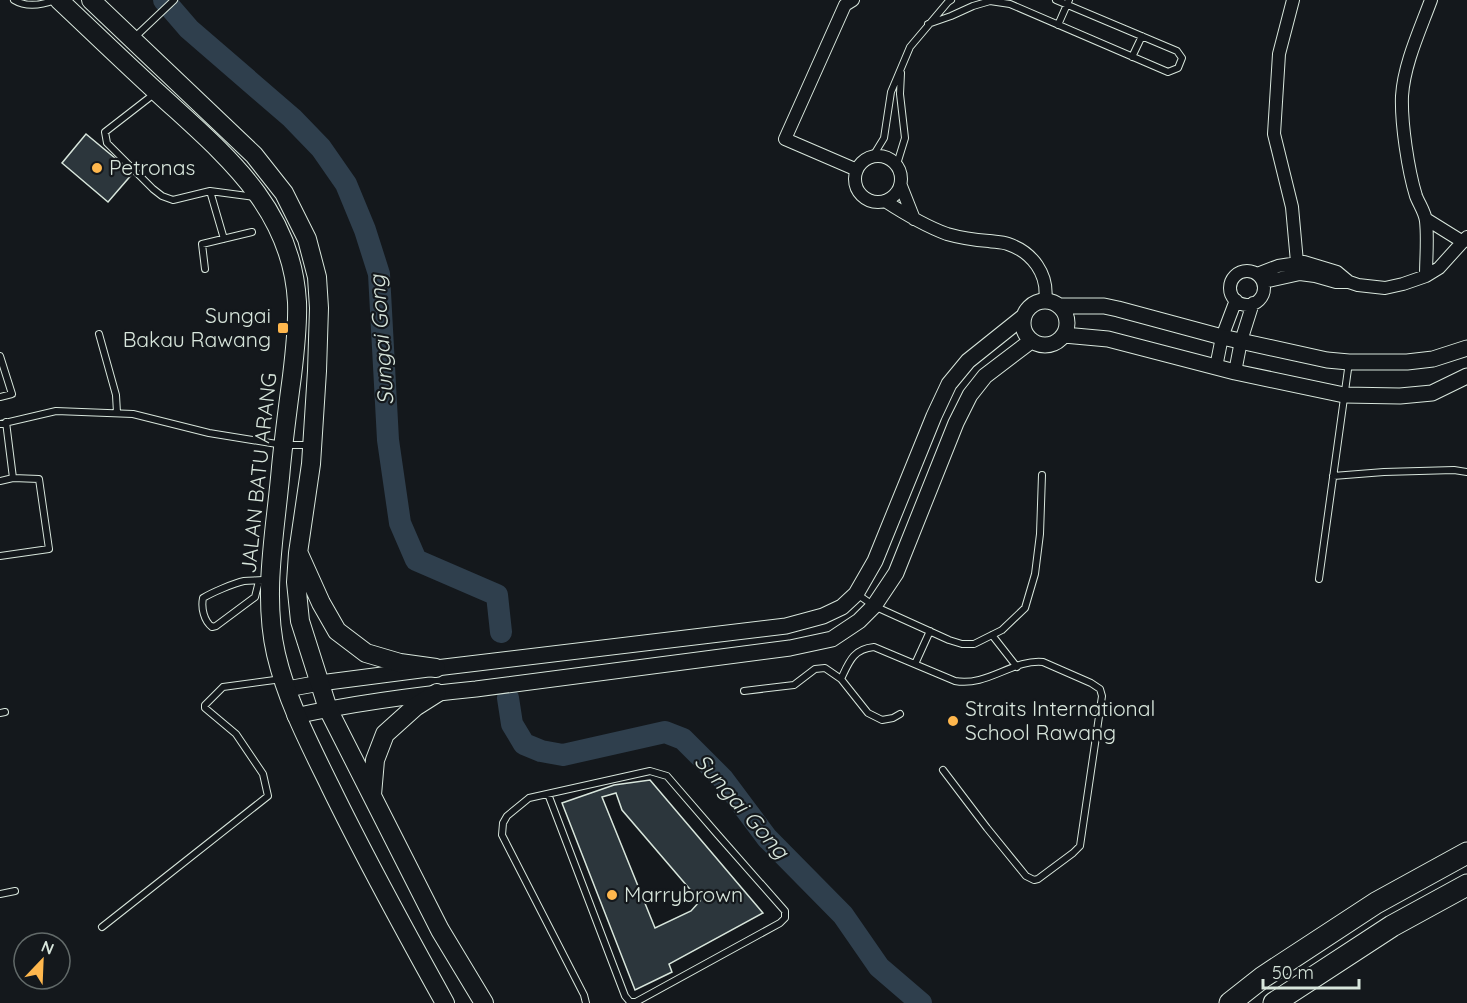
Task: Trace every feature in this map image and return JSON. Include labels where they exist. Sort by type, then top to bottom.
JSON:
[{"type":"highway","points":[[1230,1003],[1263,977],[1376,903],[1467,853]]},
{"type":"highway","points":[[1274,1003],[1392,926],[1467,885]]},
{"type":"main road","name":"JALAN BATU ARANG","points":[[57,0],[222,152],[262,198],[282,234],[293,268],[297,302],[296,341],[264,580],[276,654],[296,716],[359,846],[446,1003]]},
{"type":"main road","points":[[91,0],[254,155],[284,193],[307,239],[317,277],[319,308],[311,464],[296,582],[300,621],[328,709],[440,930],[484,1003]]},
{"type":"main road","points":[[298,553],[337,631],[366,653],[400,663],[436,668]]},
{"type":"main road","points":[[372,797],[375,760],[385,734],[415,707],[437,693]]},
{"type":"street","points":[[853,0],[845,5],[785,139],[857,170]]},
{"type":"street","points":[[1293,0],[1279,54],[1274,134],[1292,207],[1299,268]]},
{"type":"street","points":[[1426,276],[1426,219],[1416,195],[1408,158],[1402,118],[1402,96],[1404,77],[1431,0]]},
{"type":"street","points":[[886,156],[897,164],[901,171],[901,186],[892,198],[878,202],[870,201],[859,191],[856,184],[857,170],[866,158],[886,156]]},
{"type":"street","points":[[901,186],[914,219]]},
{"type":"street","points":[[885,201],[926,226],[974,240],[1006,243],[1023,250],[1036,262],[1042,273],[1046,292],[1052,303],[1064,311],[1067,323],[1064,335],[1059,341],[1052,344],[1038,344],[1026,336],[1022,323],[1026,310],[1038,302],[1052,303],[1104,306],[1222,337],[1328,360],[1407,362],[1433,359],[1467,348]]},
{"type":"street","points":[[1260,278],[1263,293],[1253,303],[1244,304],[1236,300],[1230,291],[1235,275],[1246,271],[1260,278],[1312,263],[1337,272],[1349,282],[1358,285],[1385,288],[1426,276],[1439,268],[1465,239],[1426,219]]},
{"type":"street","points":[[1216,367],[1222,337],[1236,300]]},
{"type":"street","points":[[1235,372],[1240,341],[1253,303]]},
{"type":"street","points":[[285,684],[320,683],[786,626],[823,616],[842,607],[856,594],[875,561],[949,384],[968,361],[1023,317]]},
{"type":"street","points":[[1064,335],[1108,339],[1235,372],[1344,395],[1400,396],[1431,393],[1467,376]]},
{"type":"street","points":[[296,716],[437,693],[790,648],[832,639],[859,621],[874,606],[896,573],[956,423],[970,395],[986,376],[1031,341]]},
{"type":"lane","points":[[14,0],[17,3],[38,6],[57,0]]},
{"type":"lane","points":[[132,40],[174,0]]},
{"type":"lane","points":[[873,156],[884,138],[891,92],[910,47],[951,0]]},
{"type":"lane","points":[[928,24],[990,1],[1011,2],[1058,25],[1168,72],[1178,68],[1182,58],[1177,51],[1068,2],[1056,0]]},
{"type":"lane","points":[[1058,25],[1068,2]]},
{"type":"lane","points":[[1132,57],[1142,36]]},
{"type":"lane","points":[[897,164],[904,138],[900,94],[901,67]]},
{"type":"lane","points":[[157,92],[105,132],[107,143],[153,189],[172,200],[210,190],[262,198]]},
{"type":"lane","points":[[210,190],[224,238]]},
{"type":"lane","points":[[205,269],[202,244],[252,232]]},
{"type":"lane","points":[[99,334],[116,395],[117,413]]},
{"type":"lane","points":[[0,356],[12,394],[0,397]]},
{"type":"lane","points":[[1319,579],[1349,362]]},
{"type":"lane","points":[[13,478],[3,423],[56,411],[133,414],[209,433],[283,445],[311,444]]},
{"type":"lane","points":[[1333,476],[1384,472],[1454,470],[1467,472]]},
{"type":"lane","points":[[856,594],[874,606],[962,644],[974,644],[1002,630],[1025,608],[1035,574],[1040,534],[1042,475]]},
{"type":"lane","points":[[0,481],[13,478],[39,479],[49,549],[0,556]]},
{"type":"lane","points":[[264,580],[255,597],[216,626],[212,627],[207,623],[201,605],[203,598],[244,581],[264,580]]},
{"type":"lane","points":[[915,664],[930,631]]},
{"type":"lane","points":[[992,635],[1017,667]]},
{"type":"lane","points":[[842,679],[849,661],[864,648],[874,647],[955,681],[966,683],[981,680],[1017,667],[1043,662],[1100,689],[1102,696],[1080,846],[1038,879],[1029,879],[1026,876],[943,770]]},
{"type":"lane","points":[[744,691],[794,686],[815,669],[825,668],[842,679],[868,713],[882,720],[900,714]]},
{"type":"lane","points":[[102,927],[268,796],[262,774],[237,734],[205,708],[205,705],[223,687],[285,684]]},
{"type":"lane","points":[[548,794],[625,996],[630,1002],[636,1002],[780,923],[785,918],[785,911],[666,776],[650,771],[529,798],[507,816],[503,822],[502,835],[586,1003]]},
{"type":"lane","points":[[0,894],[15,891]]},
{"type":"building","name":"Petronas","points":[[86,134],[133,173],[108,202],[62,163]]},
{"type":"building","points":[[650,780],[763,913],[669,964],[672,972],[635,990],[562,803],[614,785]],"holes":[[[616,793],[622,810],[700,901],[691,911],[655,928],[602,797]]]},
{"type":"waterway","name":"Sungai Gong","points":[[164,0],[189,29],[292,118],[321,148],[346,184],[365,230],[379,274],[388,440],[400,523],[416,560],[497,595],[501,632]]},
{"type":"waterway","name":"Sungai Gong","points":[[508,698],[512,724],[524,744],[541,751],[563,755],[665,732],[683,739],[723,779],[767,838],[843,915],[879,967],[921,1003]]},
{"type":"place","name":"Petronas","points":[[97,168]]},
{"type":"place","name":"Sungai Bakau Rawang","points":[[283,328]]},
{"type":"place","name":"Straits International School Rawang","points":[[953,721]]},
{"type":"place","name":"Marrybrown","points":[[612,895]]}]
